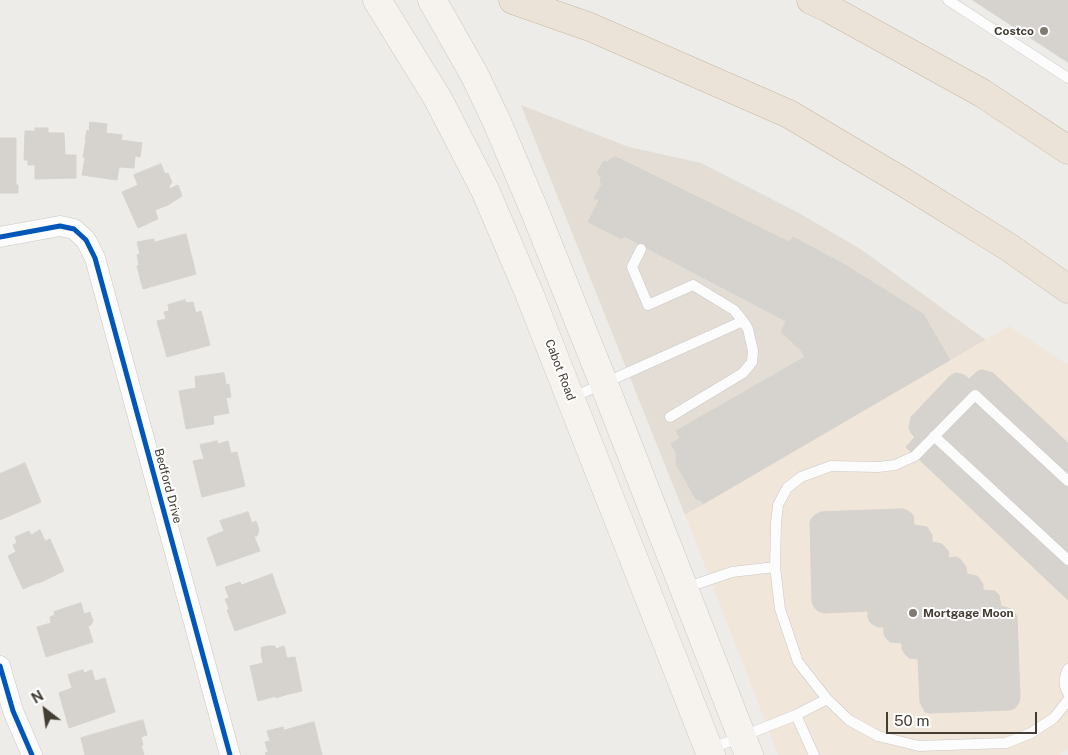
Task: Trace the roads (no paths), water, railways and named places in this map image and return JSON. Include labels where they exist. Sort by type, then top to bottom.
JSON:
[{"type":"highway","points":[[513,0],[590,27],[789,114],[1010,248],[1068,289]]},
{"type":"highway","points":[[811,0],[982,93],[1068,150]]},
{"type":"main road","name":"Cabot Road","points":[[377,0],[438,99],[485,190],[527,286],[710,752]]},
{"type":"main road","points":[[432,0],[474,74],[496,120],[557,262],[746,745]]},
{"type":"street","name":"Bedford Drive","points":[[0,236],[60,226],[74,229],[86,240],[95,258],[230,755]]},
{"type":"street","points":[[0,666],[7,713],[32,755]]},
{"type":"lane","points":[[948,0],[1068,78]]},
{"type":"lane","points":[[641,249],[632,267],[648,305],[693,285],[734,310],[744,321],[748,329],[753,351],[752,362],[743,373],[670,417]]},
{"type":"lane","points":[[571,398],[744,321]]},
{"type":"lane","points":[[1068,481],[975,395],[915,456],[905,461],[878,467],[832,466],[801,477],[787,488],[778,505],[775,568],[780,609],[798,662],[827,699],[850,720],[878,736],[919,746],[949,750],[1006,742],[1031,732],[1054,718],[1068,700]]},
{"type":"lane","points":[[934,436],[1068,560]]},
{"type":"lane","points":[[684,588],[732,572],[775,568]]},
{"type":"lane","points":[[1068,669],[1064,683],[1068,693]]},
{"type":"lane","points":[[710,752],[746,745],[796,714],[827,699]]},
{"type":"lane","points":[[796,714],[814,755]]},
{"type":"place","name":"Costco","points":[[1044,31]]},
{"type":"place","name":"Mortgage Moon","points":[[913,613]]}]
